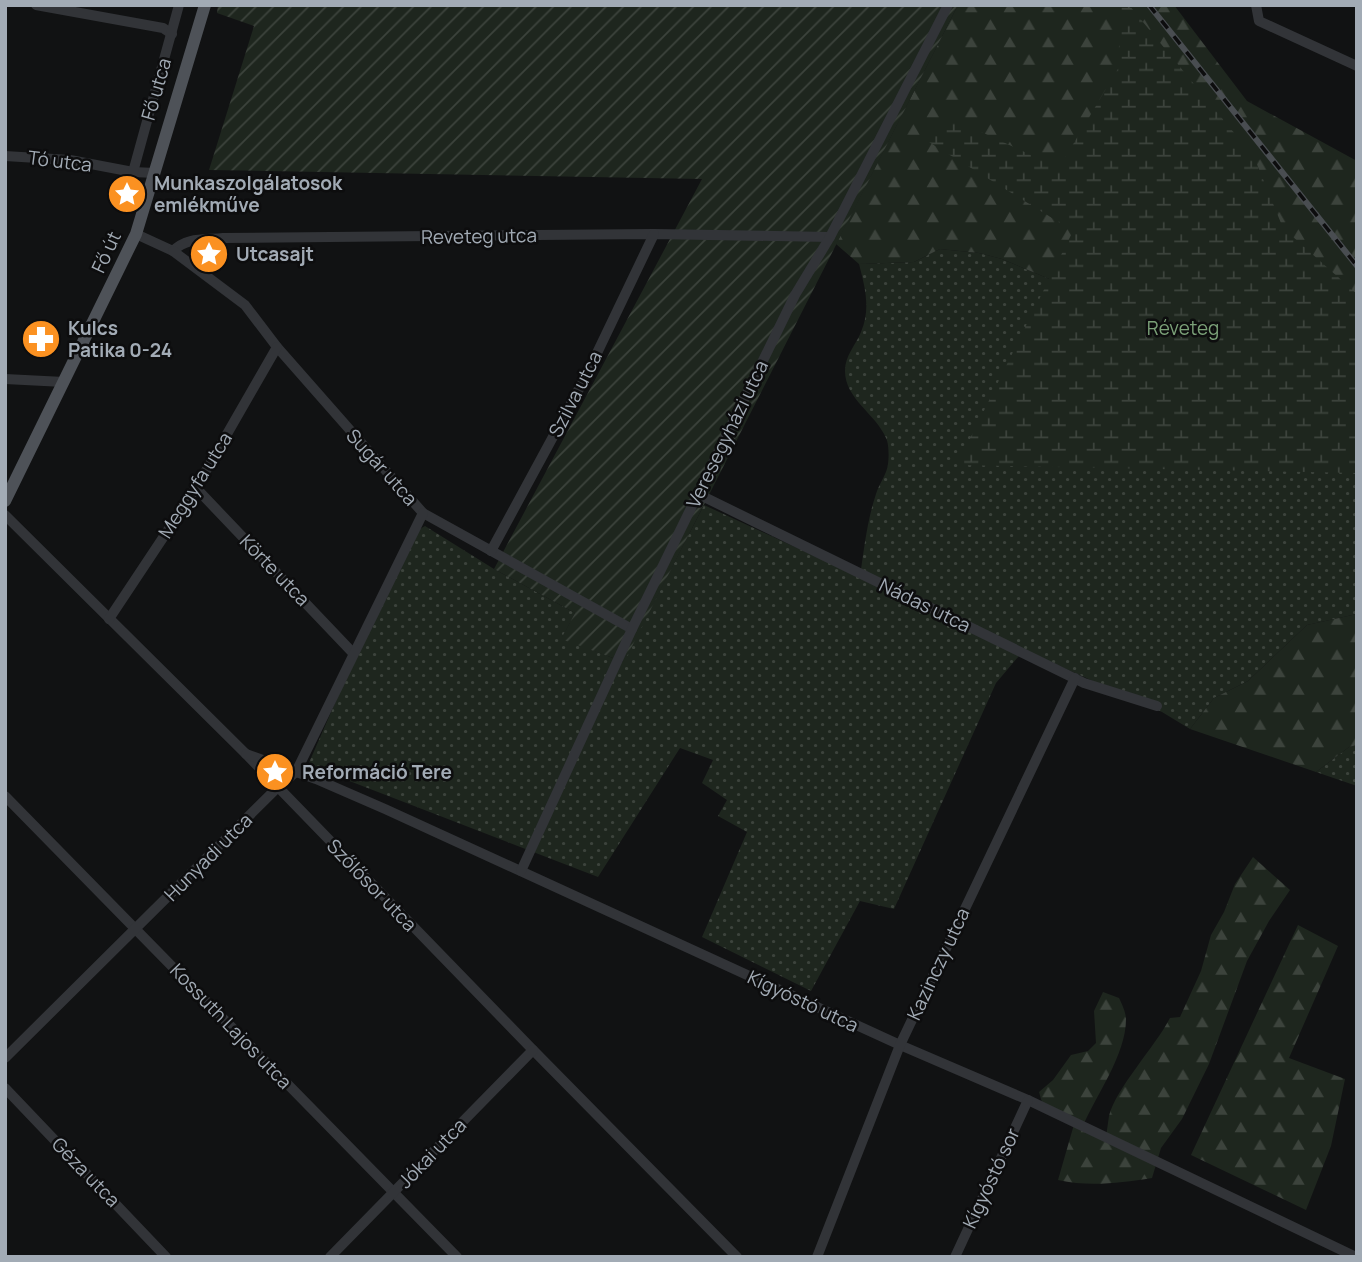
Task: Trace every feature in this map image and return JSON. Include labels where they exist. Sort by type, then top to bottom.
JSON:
[{"type":"main road","name":"Fő út","points":[[5,501],[136,234],[205,5]]},
{"type":"street","points":[[36,5],[163,28],[172,34]]},
{"type":"street","name":"Fő utca","points":[[133,172],[179,5]]},
{"type":"street","name":"Veresegyházi utca","points":[[521,871],[632,629],[795,295],[830,237],[948,5]]},
{"type":"street","points":[[1256,5],[1259,21],[1357,66]]},
{"type":"street","name":"Tó utca","points":[[5,156],[70,160],[133,172],[155,173]]},
{"type":"street","name":"Reveteg utca","points":[[173,251],[181,243],[191,240],[223,239],[654,233],[830,237]]},
{"type":"street","name":"Szilva utca","points":[[491,551],[586,376],[654,233]]},
{"type":"street","points":[[136,234],[173,251]]},
{"type":"street","name":"Sugár utca","points":[[173,251],[245,305],[277,347],[423,513],[632,629]]},
{"type":"street","name":"Meggyfa utca","points":[[109,619],[196,488],[277,347]]},
{"type":"street","points":[[5,379],[64,382]]},
{"type":"street","name":"Körte utca","points":[[196,488],[353,653]]},
{"type":"street","name":"Nádas utca","points":[[698,494],[1074,678],[1157,706]]},
{"type":"street","name":"Hunyadi utca","points":[[5,1058],[296,772],[423,513]]},
{"type":"street","name":"Szőlősor utca","points":[[5,515],[246,754],[737,1257]]},
{"type":"street","name":"Kazinczy utca","points":[[817,1257],[900,1045],[1074,678]]},
{"type":"street","name":"Kígyóstó utca","points":[[246,754],[327,783],[900,1045],[1028,1100],[1356,1257]]},
{"type":"street","name":"Kossuth Lajos utca","points":[[5,796],[457,1257]]},
{"type":"street","name":"Jókai utca","points":[[330,1257],[533,1050]]},
{"type":"street","name":"Géza utca","points":[[5,1088],[166,1257]]},
{"type":"street","name":"Kígyóstó sor","points":[[954,1257],[1028,1100]]},
{"type":"green space","points":[[218,5],[958,5],[624,662],[561,639],[575,613],[494,569],[702,179],[209,170],[254,26],[217,13]]},
{"type":"green space","points":[[958,5],[1174,5],[1247,101],[1357,161],[1357,448],[1071,288],[1002,259],[979,253],[940,249],[914,262],[859,264],[836,244]]},
{"type":"green space","name":"Réveteg","points":[[1112,5],[1129,5],[1254,157],[1283,228],[1357,294],[1357,473],[957,465],[1073,231],[924,139],[932,121],[962,123],[1059,168],[1119,67],[1121,18]]},
{"type":"green space","points":[[940,249],[979,253],[1002,259],[1071,288],[1357,448],[1357,614],[1307,625],[1248,681],[1214,698],[1190,729],[1162,712],[1024,650],[996,683],[894,909],[860,901],[811,991],[702,937],[747,832],[718,816],[727,800],[702,783],[713,760],[680,748],[598,877],[308,765],[387,584],[413,533],[425,526],[494,569],[575,613],[562,638],[623,662],[704,505],[860,577],[870,514],[887,468],[889,454],[881,429],[855,398],[846,381],[847,360],[866,315],[865,290],[859,264],[914,262]]},
{"type":"green space","points":[[1357,614],[1357,745],[1349,747],[1316,772],[1190,729],[1214,698],[1248,681],[1307,625]]},
{"type":"green space","points":[[1357,745],[1357,786],[1316,772],[1349,747]]},
{"type":"green space","points":[[1253,857],[1290,890],[1247,961],[1209,1064],[1182,1119],[1161,1148],[1152,1178],[1093,1184],[1058,1180],[1075,1121],[1043,1106],[1039,1092],[1053,1080],[1071,1055],[1088,1051],[1096,1043],[1094,1011],[1103,992],[1119,998],[1125,1011],[1125,1033],[1116,1061],[1082,1128],[1106,1137],[1113,1105],[1127,1080],[1170,1018],[1180,1017],[1201,971],[1211,935],[1235,884]]},
{"type":"green space","points":[[1298,925],[1338,946],[1289,1058],[1345,1079],[1331,1146],[1306,1210],[1191,1155]]},
{"type":"railway","points":[[1149,5],[1357,266]]},
{"type":"place","name":"Munkaszolgálatosok emlékműve","points":[[127,194]]},
{"type":"place","name":"Utcasajt","points":[[209,254]]},
{"type":"place","name":"Kulcs Patika 0-24","points":[[41,339]]},
{"type":"place","name":"Reformáció Tere","points":[[275,772]]}]
